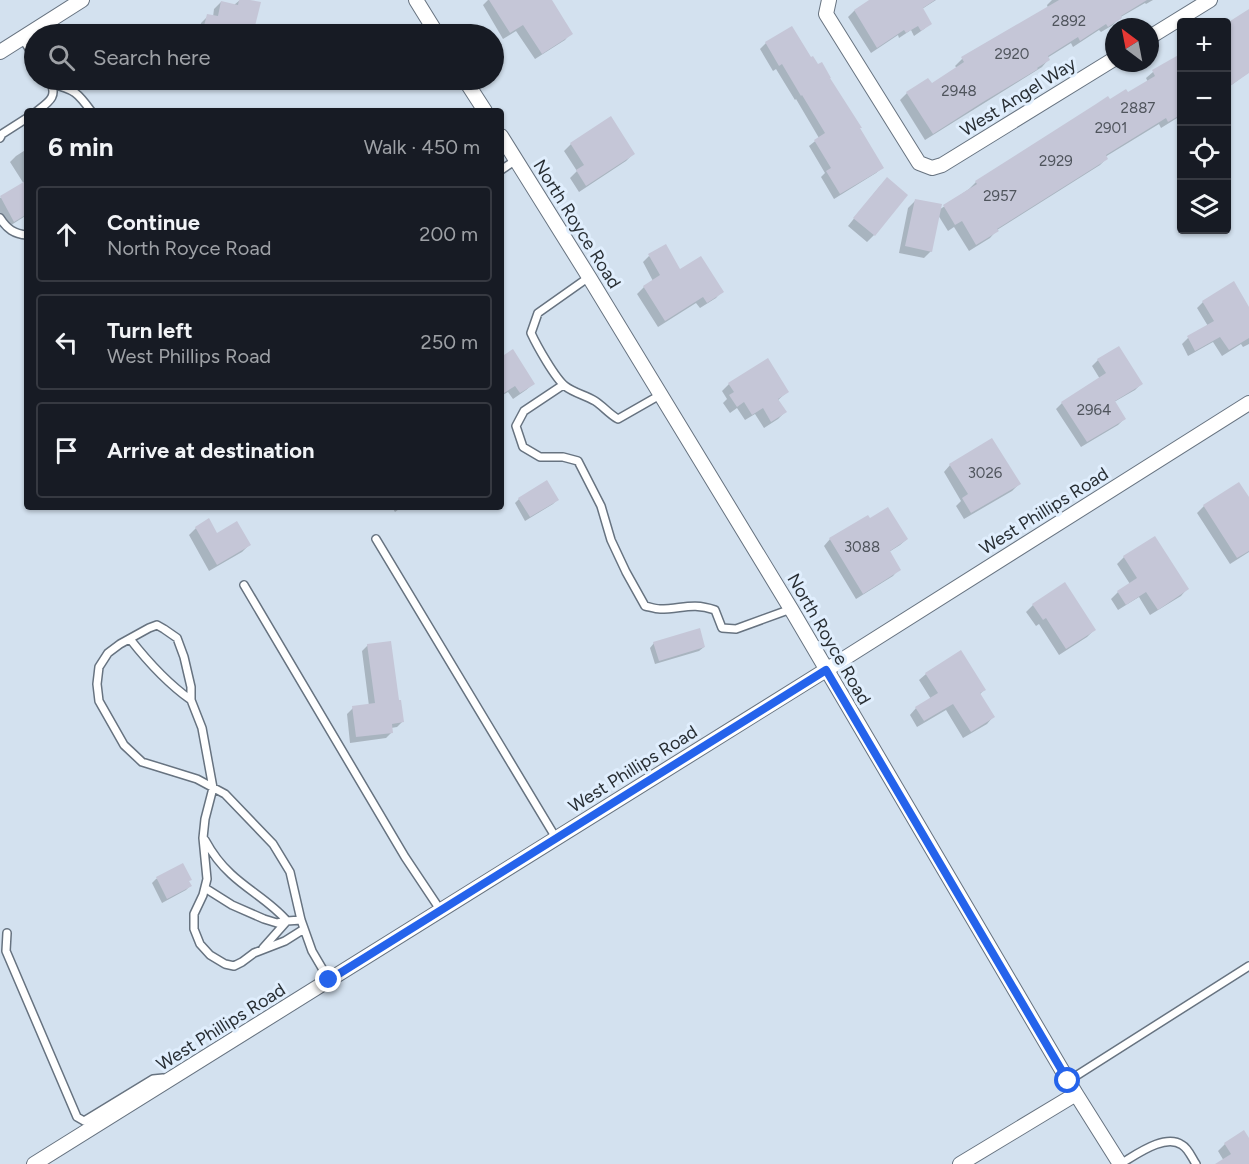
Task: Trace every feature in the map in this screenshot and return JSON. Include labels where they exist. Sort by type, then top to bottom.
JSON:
[{"type":"street","points":[[44,24],[82,0]]},
{"type":"street","points":[[416,0],[431,24]]},
{"type":"street","name":"West Angel Way","points":[[829,0],[826,14],[919,163],[932,168],[942,165],[1105,65]]},
{"type":"street","points":[[1159,31],[1210,0]]},
{"type":"street","points":[[0,52],[22,38]]},
{"type":"street","points":[[470,90],[480,108]]},
{"type":"street","name":"North Royce Road","points":[[504,141],[791,609],[1068,1081],[1120,1164]]},
{"type":"street","name":"West Phillips Road","points":[[34,1164],[1249,403]]},
{"type":"street","points":[[960,1164],[1076,1094]]},
{"type":"lane","points":[[41,108],[50,102],[53,90]]},
{"type":"lane","points":[[71,90],[82,98],[89,108]]},
{"type":"lane","points":[[0,138],[2,134],[24,120]]},
{"type":"lane","points":[[504,168],[516,160]]},
{"type":"lane","points":[[0,218],[15,234],[24,235]]},
{"type":"lane","points":[[589,277],[538,313],[531,333],[538,347],[563,385],[595,401],[618,419],[660,395]]},
{"type":"lane","points":[[563,385],[524,411],[516,426],[523,447],[540,457],[563,457],[578,461],[601,506],[626,572],[645,606],[660,609],[702,606],[716,610],[722,628],[736,629],[791,609]]},
{"type":"lane","points":[[376,539],[555,838]]},
{"type":"lane","points":[[244,585],[405,857],[441,911]]},
{"type":"lane","points":[[304,929],[234,966],[225,964],[210,955],[200,944],[194,929],[194,914],[203,895],[207,879],[203,838],[213,788],[202,728],[191,700],[191,687],[177,639],[157,626],[149,628],[108,653],[99,667],[97,684],[99,701],[124,745],[142,762],[197,779],[213,788],[225,794],[273,844],[290,872],[304,929],[312,951],[329,980]]},
{"type":"lane","points":[[130,639],[150,663],[177,690],[191,700]]},
{"type":"lane","points":[[203,838],[216,859],[231,874],[278,911],[287,921]]},
{"type":"lane","points":[[205,888],[264,919],[277,923],[301,920]]},
{"type":"lane","points":[[261,950],[287,921]]},
{"type":"lane","points":[[7,933],[6,951],[76,1117],[84,1121],[153,1079],[169,1080]]},
{"type":"lane","points":[[1068,1081],[1249,966]]},
{"type":"lane","points":[[1120,1164],[1159,1143],[1174,1141],[1184,1145],[1196,1164]]},
{"type":"building","points":[[239,0],[261,2],[256,24],[204,24],[207,14],[218,16],[221,1],[238,5]]},
{"type":"building","points":[[489,0],[552,0],[573,34],[542,54],[523,25],[510,33]]},
{"type":"building","points":[[869,0],[935,0],[923,8],[932,24],[921,31],[918,26],[906,33],[904,30],[877,48],[854,10]]},
{"type":"building","points":[[1059,0],[1147,0],[1121,16],[1122,18],[1105,18],[1105,25],[1080,41],[1078,37],[1048,56],[1050,60],[1038,69],[933,134],[906,92],[928,78],[932,83],[964,62],[961,57]]},
{"type":"building","points":[[1249,9],[1249,73],[1231,85],[1231,72],[1231,20]]},
{"type":"building","points":[[792,26],[811,57],[813,56],[818,64],[822,62],[884,168],[840,194],[826,171],[831,168],[814,140],[825,133],[782,64],[779,66],[765,42]]},
{"type":"building","points":[[1177,56],[1177,117],[1168,122],[1166,118],[1106,155],[1108,159],[997,229],[999,231],[976,245],[962,221],[955,225],[943,205],[977,184],[975,181],[1108,96],[1110,99],[1126,89],[1128,92],[1155,76],[1153,72],[1159,72],[1159,66]]},
{"type":"building","points":[[611,116],[635,154],[586,186],[576,170],[584,165],[570,143]]},
{"type":"building","points":[[887,177],[908,195],[875,236],[853,218]]},
{"type":"building","points":[[24,182],[24,216],[14,222],[0,196]]},
{"type":"building","points":[[915,199],[942,204],[932,252],[905,246]]},
{"type":"building","points":[[666,244],[680,269],[701,256],[724,292],[707,303],[703,297],[665,321],[643,286],[660,275],[648,254]]},
{"type":"building","points":[[1234,281],[1249,307],[1249,338],[1229,350],[1220,337],[1195,351],[1187,336],[1214,321],[1202,301]]},
{"type":"building","points":[[1119,346],[1143,384],[1115,401],[1126,419],[1087,442],[1061,402],[1106,373],[1097,359]]},
{"type":"building","points":[[513,349],[535,384],[520,393],[515,386],[504,393],[504,355]]},
{"type":"building","points":[[768,358],[789,392],[778,399],[787,412],[771,422],[763,408],[752,415],[744,402],[737,407],[729,395],[734,392],[728,383]]},
{"type":"building","points":[[992,438],[1021,484],[971,513],[962,498],[968,494],[949,464]]},
{"type":"building","points":[[547,480],[559,500],[530,517],[518,498]]},
{"type":"building","points":[[1239,482],[1249,497],[1249,551],[1237,558],[1203,505]]},
{"type":"building","points":[[888,507],[908,539],[890,551],[901,570],[863,594],[829,538],[868,515],[870,518]]},
{"type":"building","points":[[209,518],[217,533],[237,521],[251,545],[217,565],[195,527]]},
{"type":"building","points":[[1155,536],[1189,589],[1158,610],[1146,592],[1126,605],[1117,591],[1137,578],[1123,556]]},
{"type":"building","points":[[1065,582],[1096,630],[1066,649],[1046,618],[1043,620],[1032,604]]},
{"type":"building","points":[[700,628],[705,647],[659,661],[653,642]]},
{"type":"building","points":[[391,641],[404,722],[392,724],[393,733],[356,737],[352,706],[375,703],[367,644]]},
{"type":"building","points":[[961,650],[986,690],[980,693],[995,717],[971,732],[953,704],[924,721],[915,707],[938,693],[925,673]]},
{"type":"building","points":[[183,863],[192,880],[189,881],[192,886],[167,899],[156,877]]},
{"type":"building","points":[[1244,1130],[1249,1138],[1249,1164],[1215,1164],[1231,1154],[1224,1143]]},
{"type":"route","points":[[329,980],[826,670],[1068,1081]]}]
